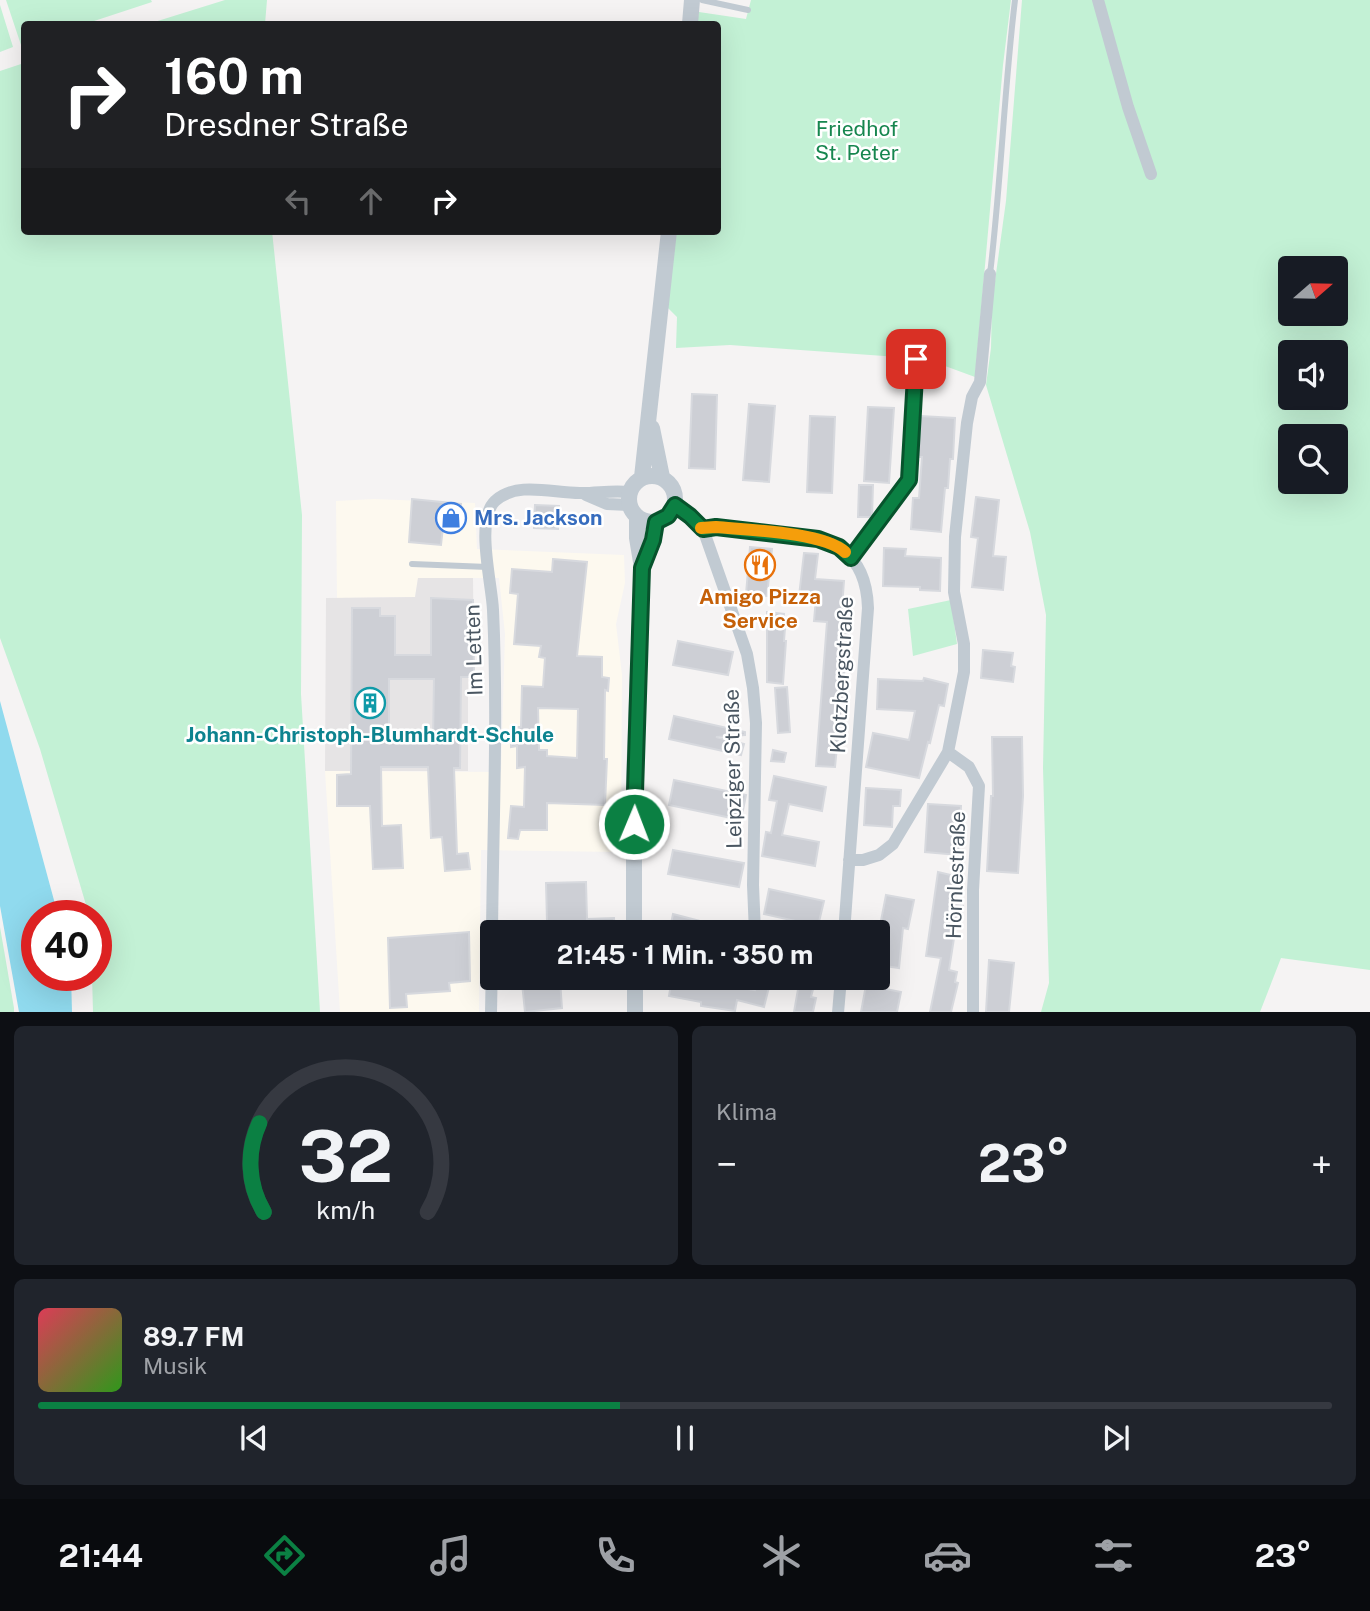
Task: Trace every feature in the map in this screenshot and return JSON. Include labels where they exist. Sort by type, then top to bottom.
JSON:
[{"type":"street","points":[[690,21],[692,0]]},
{"type":"street","points":[[1098,0],[1128,107],[1151,174]]},
{"type":"street","points":[[642,477],[669,235]]},
{"type":"street","points":[[849,860],[863,860],[879,855],[893,844],[948,752],[964,672],[964,644],[954,592],[955,537],[967,423],[972,397],[980,382],[990,274]]},
{"type":"street","points":[[650,414],[662,477]]},
{"type":"street","points":[[632,505],[643,521],[656,522],[668,516],[675,505],[674,492],[667,481],[655,475],[642,477],[632,486],[632,505],[642,568],[634,777],[634,920]]},
{"type":"street","name":"Im Letten","points":[[492,920],[495,718],[493,608],[488,567],[487,515],[493,502],[506,494],[525,489],[582,494],[608,490],[632,505]]},
{"type":"street","points":[[675,505],[703,529],[716,527],[818,539],[839,547],[851,558]]},
{"type":"street","points":[[642,568],[653,540],[656,522]]},
{"type":"street","name":"Leipziger Straße","points":[[703,529],[747,654],[753,688],[756,723],[754,920]]},
{"type":"street","name":"Klotzbergstraße","points":[[846,920],[868,608],[867,591],[861,572],[851,558]]},
{"type":"street","name":"Hörnlestraße","points":[[948,752],[969,767],[979,786],[973,890],[973,1012]]},
{"type":"street","points":[[491,990],[491,1012]]},
{"type":"street","points":[[635,990],[635,1012]]},
{"type":"street","points":[[838,1012],[840,990]]},
{"type":"lane","points":[[702,0],[730,2],[748,10]]},
{"type":"lane","points":[[990,274],[1015,0]]},
{"type":"lane","points":[[851,558],[909,480],[916,359]]},
{"type":"lane","points":[[412,564],[488,567]]},
{"type":"shaded area","points":[[374,499],[475,503],[477,549],[624,555],[625,583],[616,624],[622,675],[621,852],[481,850],[479,1012],[340,1012],[325,771],[501,772],[505,634],[499,578],[418,578],[415,597],[337,598],[336,501]]},
{"type":"shaded area","name":"Johann-Christoph-Blumhardt-Schule","points":[[418,578],[473,578],[474,677],[468,678],[468,771],[325,771],[326,598],[415,597]]},
{"type":"green space","points":[[6,0],[152,2],[94,21],[21,21],[21,45]]},
{"type":"green space","points":[[225,0],[267,0],[265,21],[158,21]]},
{"type":"green space","name":"Friedhof St. Peter","points":[[751,0],[1011,0],[975,377],[926,359],[730,345],[676,348],[677,317],[666,306],[672,235],[721,235],[721,21],[697,21],[699,12],[746,19]]},
{"type":"green space","points":[[1022,0],[1370,0],[1370,970],[1281,958],[1260,1012],[1041,1012],[1049,983],[1043,768],[1046,615],[1030,532],[986,385],[991,348],[992,303],[1006,201]]},
{"type":"green space","points":[[0,5],[13,47],[0,52]]},
{"type":"green space","points":[[21,64],[21,235],[272,235],[302,515],[301,694],[320,1012],[93,1012],[92,991],[112,991],[112,900],[85,900],[40,749],[0,638],[0,71]]},
{"type":"green space","points":[[951,600],[957,644],[913,656],[908,609]]},
{"type":"green space","points":[[0,927],[14,1008],[14,1012],[0,1012]]},
{"type":"water","points":[[0,701],[54,900],[21,900],[21,991],[71,991],[72,1012],[19,1012],[0,906]]},
{"type":"building","points":[[692,394],[717,395],[715,469],[689,468]]},
{"type":"building","points":[[749,404],[775,406],[769,482],[743,480]]},
{"type":"building","points":[[868,407],[894,408],[889,483],[864,481]]},
{"type":"building","points":[[810,416],[835,417],[832,493],[807,492]]},
{"type":"building","points":[[920,416],[955,418],[953,459],[950,459],[948,488],[945,488],[941,532],[911,529],[913,498],[919,498],[922,457],[918,457]]},
{"type":"building","points":[[859,485],[873,485],[872,517],[858,517]]},
{"type":"building","points":[[976,497],[999,500],[993,556],[1006,557],[1003,590],[972,587],[978,538],[971,537]]},
{"type":"building","points":[[412,499],[461,504],[458,529],[443,527],[441,545],[409,542]]},
{"type":"building","points":[[535,505],[559,506],[558,529],[534,528]]},
{"type":"building","points":[[750,547],[772,549],[767,596],[746,594]]},
{"type":"building","points":[[884,548],[906,549],[905,556],[941,558],[940,591],[920,590],[920,587],[883,586]]},
{"type":"building","points":[[804,553],[818,554],[815,579],[844,581],[840,634],[848,634],[835,767],[816,766],[827,622],[814,621],[816,598],[799,596]]},
{"type":"building","points":[[553,559],[587,562],[577,656],[602,657],[602,677],[609,678],[608,691],[605,690],[605,805],[547,803],[547,830],[520,830],[518,839],[508,838],[511,806],[524,807],[525,767],[517,768],[517,746],[511,747],[511,727],[521,727],[522,686],[543,687],[545,658],[539,657],[541,646],[514,644],[518,594],[510,593],[512,569],[552,572]],"holes":[[[538,708],[578,709],[577,758],[547,756],[547,750],[539,750]]]},
{"type":"building","name":"Johann-Christoph-Blumhardt-Schule","points":[[431,598],[473,600],[474,677],[461,677],[460,768],[454,768],[457,854],[468,853],[470,869],[445,871],[442,837],[431,838],[428,767],[381,767],[382,826],[401,825],[403,868],[373,869],[370,806],[337,806],[337,775],[351,774],[352,608],[380,608],[380,616],[395,616],[395,655],[431,655]],"holes":[[[389,679],[434,679],[433,740],[389,739]]]},
{"type":"building","points":[[767,612],[784,614],[786,641],[783,684],[767,682]]},
{"type":"building","points":[[678,641],[733,652],[728,675],[673,665]]},
{"type":"building","points":[[983,650],[1013,653],[1013,682],[981,678]]},
{"type":"building","points":[[924,678],[948,684],[944,706],[939,705],[919,778],[866,767],[873,733],[909,740],[915,711],[877,709],[878,679],[923,681]]},
{"type":"building","points":[[787,687],[790,732],[778,733],[775,688]]},
{"type":"building","points":[[674,716],[745,732],[745,735],[716,737],[744,744],[741,755],[669,739]]},
{"type":"building","points":[[992,737],[1022,737],[1023,796],[1018,873],[987,871],[993,796]]},
{"type":"building","points":[[773,750],[786,753],[784,762],[771,761]]},
{"type":"building","points":[[774,776],[826,787],[822,811],[789,804],[782,835],[819,842],[815,866],[762,856],[766,832],[771,833],[777,801],[769,800]]},
{"type":"building","points":[[674,780],[746,795],[741,820],[669,805]]},
{"type":"building","points":[[866,788],[901,790],[900,806],[893,806],[892,827],[864,825]]},
{"type":"building","points":[[928,804],[961,806],[958,855],[925,852]]},
{"type":"building","points":[[673,850],[744,863],[739,887],[668,874]]},
{"type":"building","points":[[938,872],[959,877],[954,905],[963,906],[961,920],[957,919],[949,970],[957,972],[955,982],[958,983],[951,1012],[930,1012],[941,958],[926,956]]},
{"type":"building","points":[[586,882],[587,919],[614,920],[547,920],[546,883]]},
{"type":"building","points":[[769,889],[824,901],[819,920],[791,920],[764,914]]},
{"type":"building","points":[[886,895],[914,900],[908,929],[903,928],[899,968],[890,967],[890,920],[881,920]]},
{"type":"building","points":[[673,914],[696,920],[672,920]]},
{"type":"building","points":[[469,932],[470,981],[449,983],[450,991],[406,994],[407,1007],[390,1008],[388,938]]},
{"type":"building","points":[[989,960],[1014,963],[1009,1012],[986,1012]]},
{"type":"building","points":[[523,990],[561,990],[562,1008],[525,1012]]},
{"type":"building","points":[[670,990],[768,990],[764,1007],[737,1000],[735,1011],[701,1006],[701,1002],[669,996]]},
{"type":"building","points":[[798,990],[813,990],[811,997],[816,998],[813,1012],[794,1012]]},
{"type":"building","points":[[865,990],[901,992],[897,1012],[861,1012]]},
{"type":"slow traffic","points":[[701,528],[716,527],[818,539],[845,552]]},
{"type":"place","name":"Mrs. Jackson","points":[[451,518]]},
{"type":"place","name":"Amigo Pizza Service","points":[[760,565]]},
{"type":"place","name":"Johann-Christoph-Blumhardt-Schule","points":[[370,703]]},
{"type":"route","points":[[634,824],[642,568],[653,540],[656,522],[668,516],[675,505],[703,529],[716,527],[818,539],[839,547],[851,558],[909,480],[916,359]]}]
